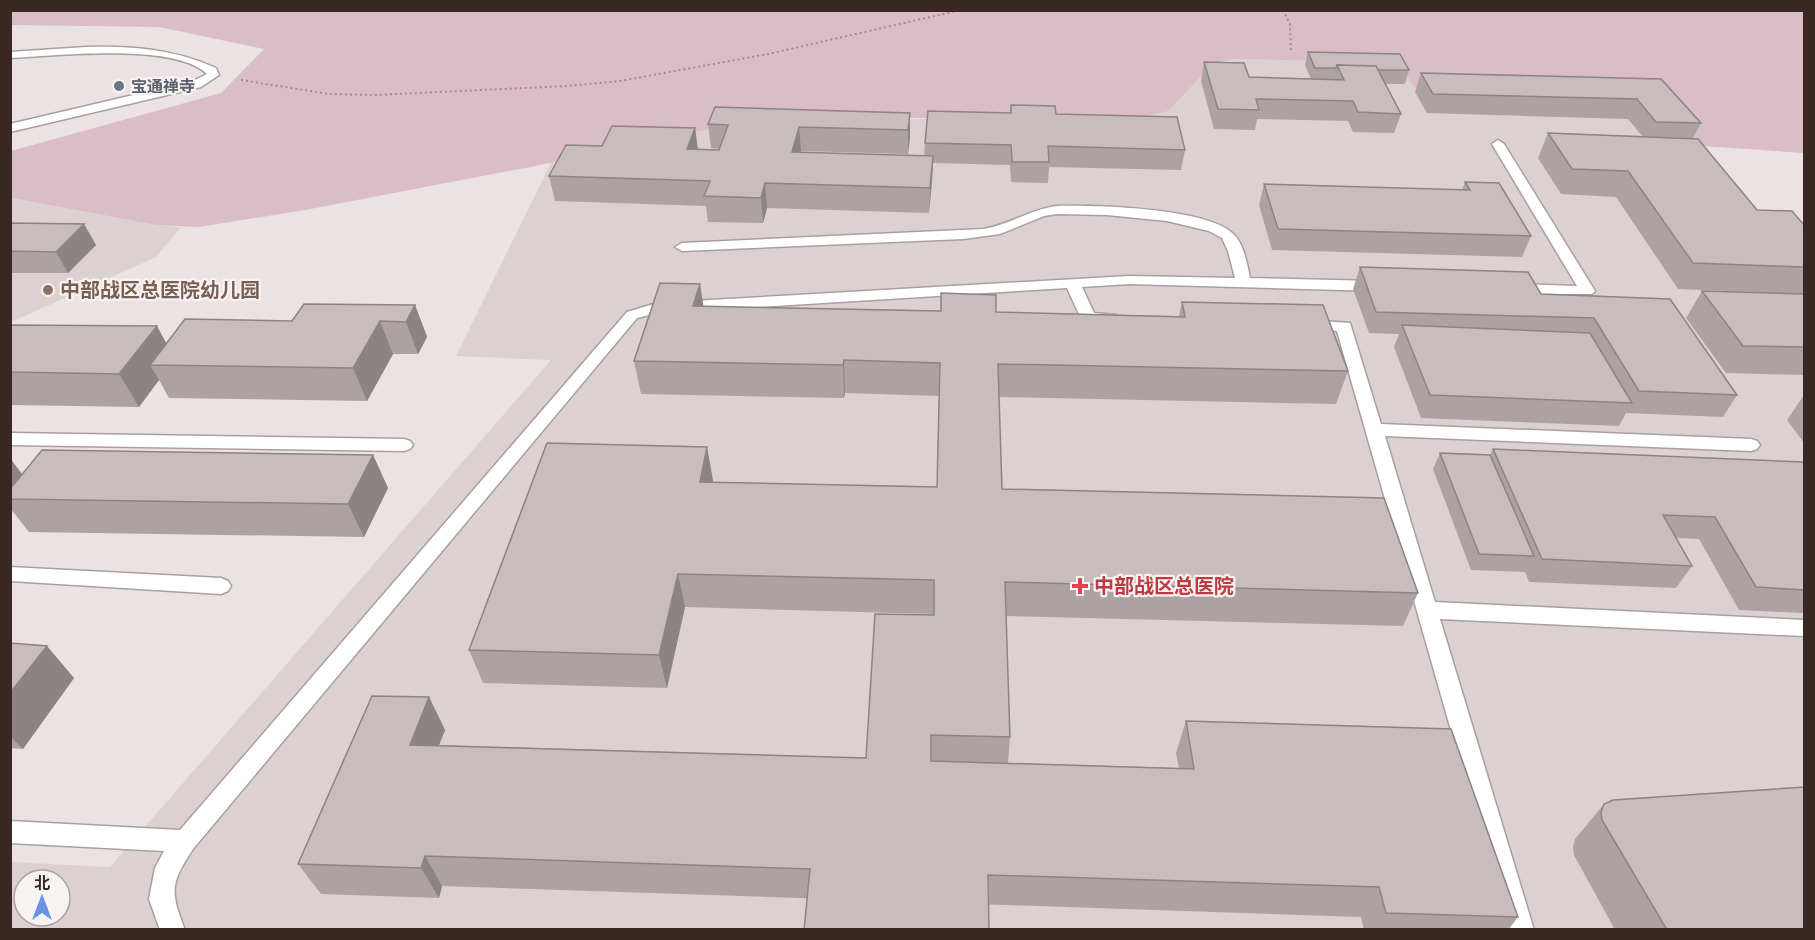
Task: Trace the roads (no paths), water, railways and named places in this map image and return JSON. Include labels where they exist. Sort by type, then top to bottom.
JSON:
[{"type":"lane","points":[[10,55],[83,51],[151,53],[180,58],[212,70],[211,78],[197,84],[10,128]]},
{"type":"lane","points":[[1498,144],[1587,291],[1505,289]]},
{"type":"lane","points":[[682,247],[963,235],[995,231],[1042,212],[1096,211],[1163,216],[1216,228],[1229,237],[1244,282]]},
{"type":"lane","points":[[173,930],[161,899],[167,868],[185,841],[632,315],[657,308],[1129,280],[1398,286]]},
{"type":"lane","points":[[1073,284],[1088,318],[1123,319]]},
{"type":"lane","points":[[1286,324],[1344,326],[1521,930]]},
{"type":"lane","points":[[1374,429],[1751,445]]},
{"type":"lane","points":[[10,439],[404,445]]},
{"type":"lane","points":[[10,574],[221,586]]},
{"type":"lane","points":[[1427,610],[1804,628]]},
{"type":"lane","points":[[10,832],[185,841]]},
{"type":"place","name":"宝通禅寺","points":[[119,86]]},
{"type":"place","name":"中部战区总医院幼儿园","points":[[48,290]]},
{"type":"place","name":"中部战区总医院","points":[[1080,586]]}]
